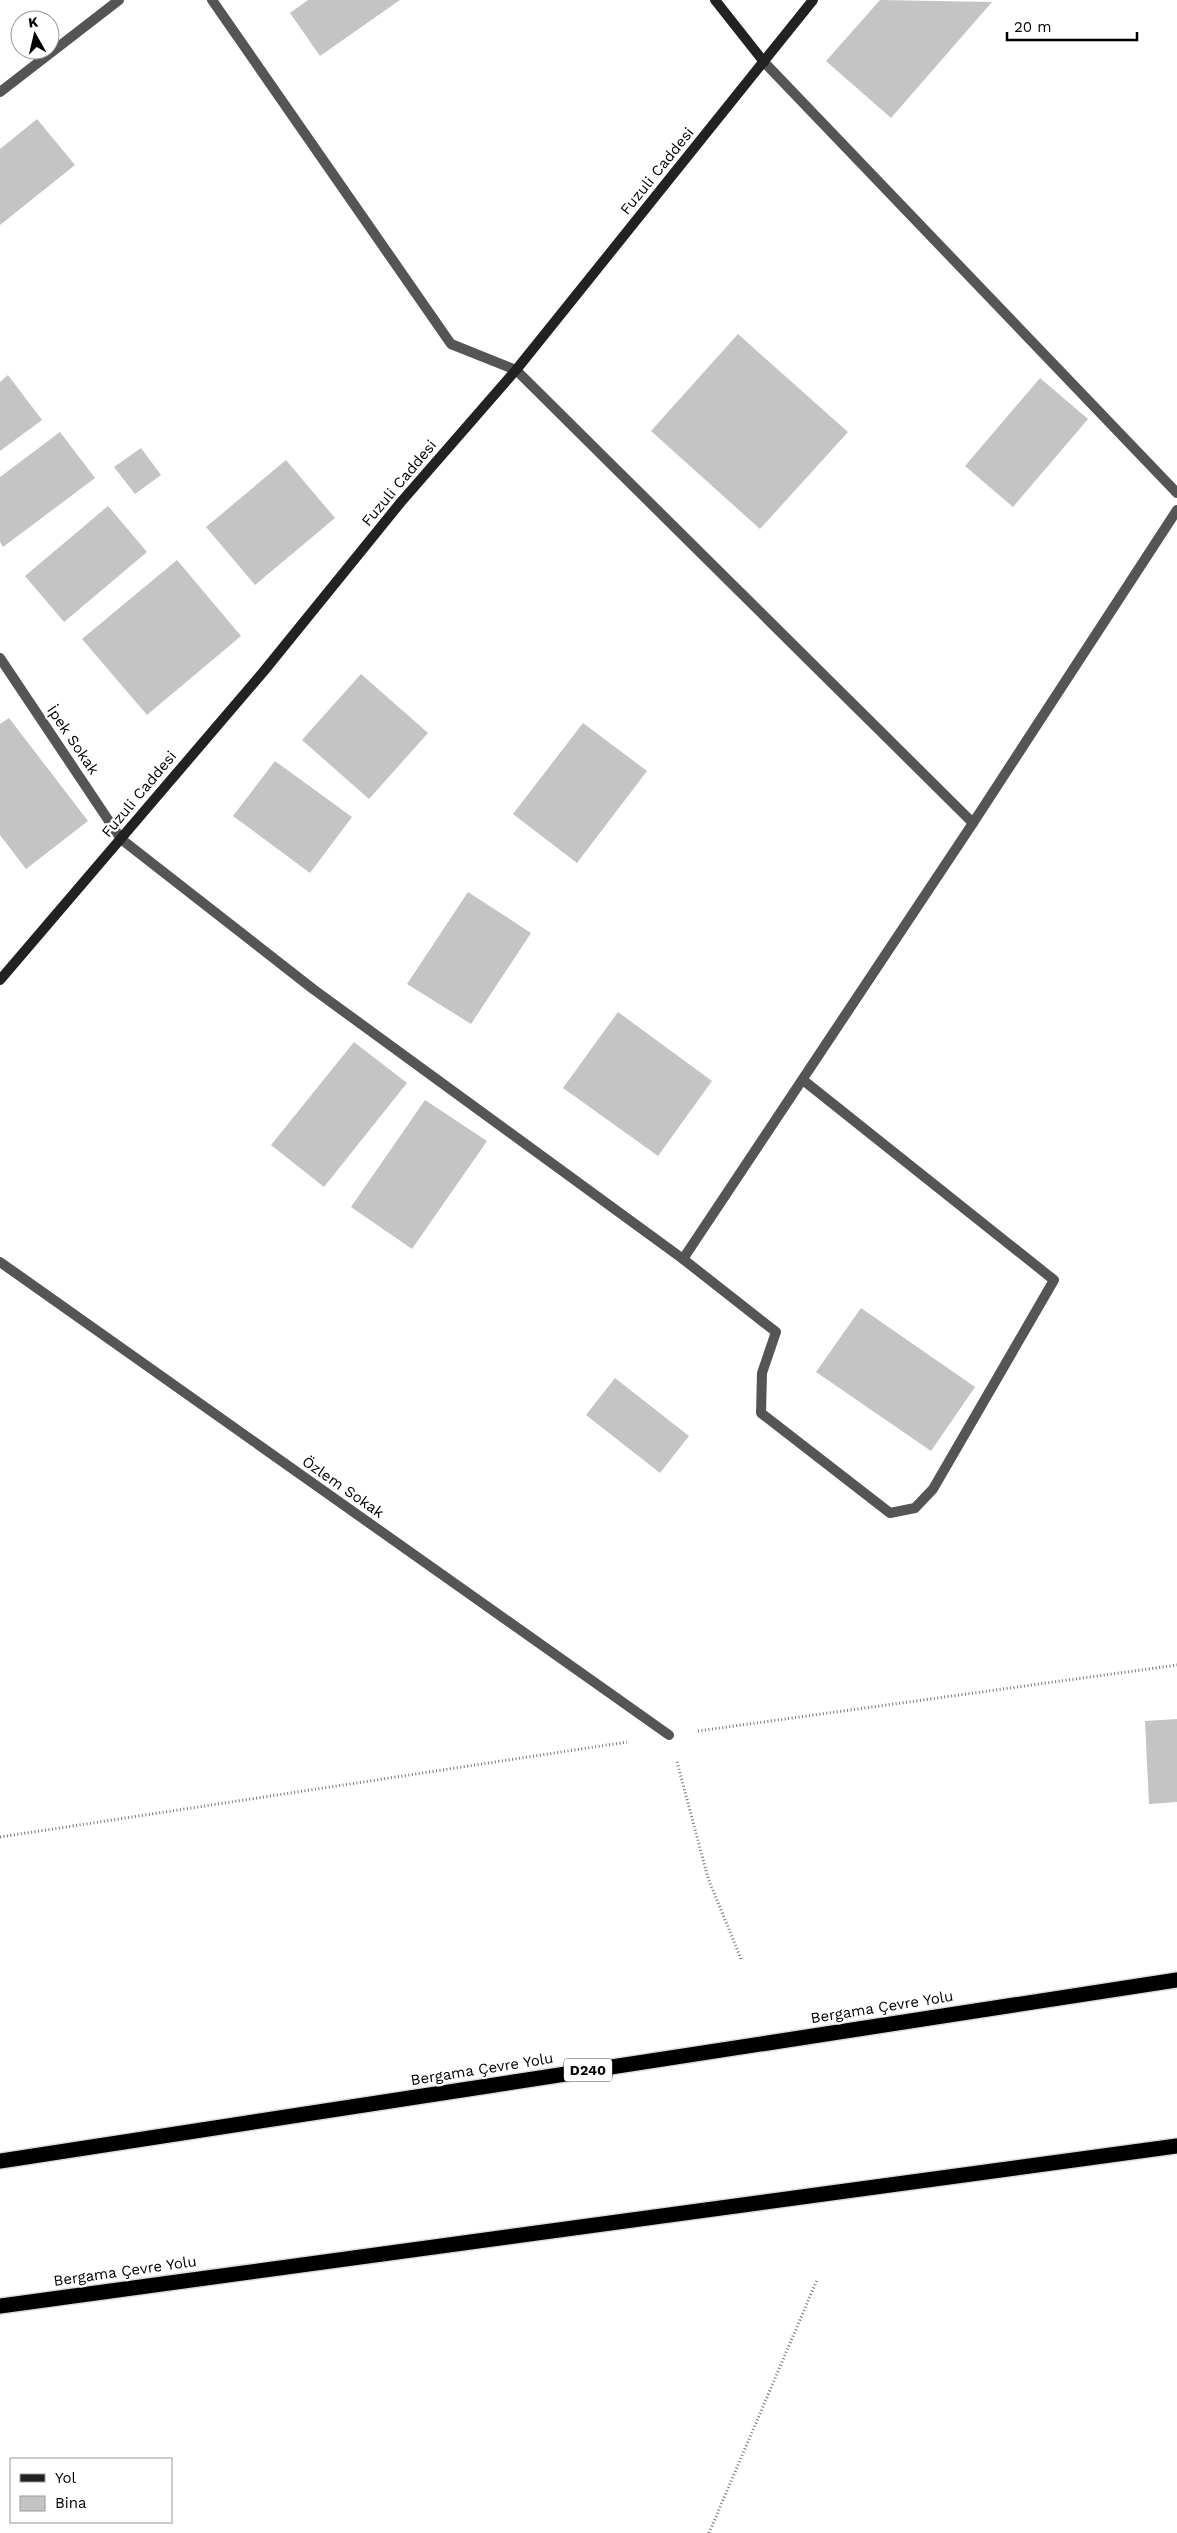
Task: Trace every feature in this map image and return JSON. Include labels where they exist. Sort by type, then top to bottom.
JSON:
[{"type":"highway","name":"Bergama Çevre Yolu","points":[[0,2161],[1177,1980]]},
{"type":"highway","name":"Bergama Çevre Yolu","points":[[0,2306],[1177,2146]]},
{"type":"street","points":[[0,92],[119,0]]},
{"type":"street","points":[[212,0],[452,344],[516,370],[973,823]]},
{"type":"street","points":[[716,0],[764,62],[1177,493]]},
{"type":"street","name":"Fuzuli Caddesi","points":[[0,980],[264,671],[401,502],[516,370],[813,0]]},
{"type":"street","points":[[683,1259],[973,823],[1177,510]]},
{"type":"street","name":"İpek Sokak","points":[[0,658],[122,839],[313,990],[683,1259],[776,1332],[762,1372],[761,1413],[890,1513],[915,1508],[933,1489],[1054,1280],[803,1080]]},
{"type":"street","name":"Özlem Sokak","points":[[0,1262],[669,1735]]},
{"type":"path","points":[[0,1837],[669,1735],[1177,1665]]},
{"type":"path","points":[[669,1735],[708,1878],[741,1959]]},
{"type":"path","points":[[709,2533],[816,2280]]},
{"type":"building","points":[[308,0],[400,0],[320,56],[290,13]]},
{"type":"building","points":[[880,0],[992,2],[891,118],[826,61]]},
{"type":"building","points":[[37,119],[75,165],[0,225],[0,149]]},
{"type":"building","points":[[738,334],[848,432],[760,529],[651,431]]},
{"type":"building","points":[[8,375],[42,420],[0,451],[0,382]]},
{"type":"building","points":[[1040,378],[1088,419],[1013,507],[965,466]]},
{"type":"building","points":[[60,432],[95,478],[3,547],[0,542],[0,477]]},
{"type":"building","points":[[141,448],[161,475],[135,494],[114,467]]},
{"type":"building","points":[[286,460],[335,518],[255,585],[206,527]]},
{"type":"building","points":[[108,506],[147,552],[64,622],[25,576]]},
{"type":"building","points":[[177,560],[241,636],[147,715],[82,639]]},
{"type":"building","points":[[361,674],[428,733],[369,799],[302,740]]},
{"type":"building","points":[[9,718],[88,821],[26,869],[0,835],[0,724]]},
{"type":"building","points":[[583,723],[647,771],[577,863],[513,814]]},
{"type":"building","points":[[275,761],[352,817],[310,873],[233,816]]},
{"type":"building","points":[[468,892],[531,933],[471,1024],[407,984]]},
{"type":"building","points":[[618,1012],[712,1081],[658,1156],[563,1088]]},
{"type":"building","points":[[354,1042],[407,1083],[324,1187],[271,1145]]},
{"type":"building","points":[[425,1100],[487,1141],[412,1249],[351,1207]]},
{"type":"building","points":[[861,1308],[975,1387],[931,1451],[816,1372]]},
{"type":"building","points":[[615,1378],[689,1436],[660,1473],[586,1415]]},
{"type":"building","points":[[1177,1719],[1177,1802],[1149,1804],[1145,1721]]}]
